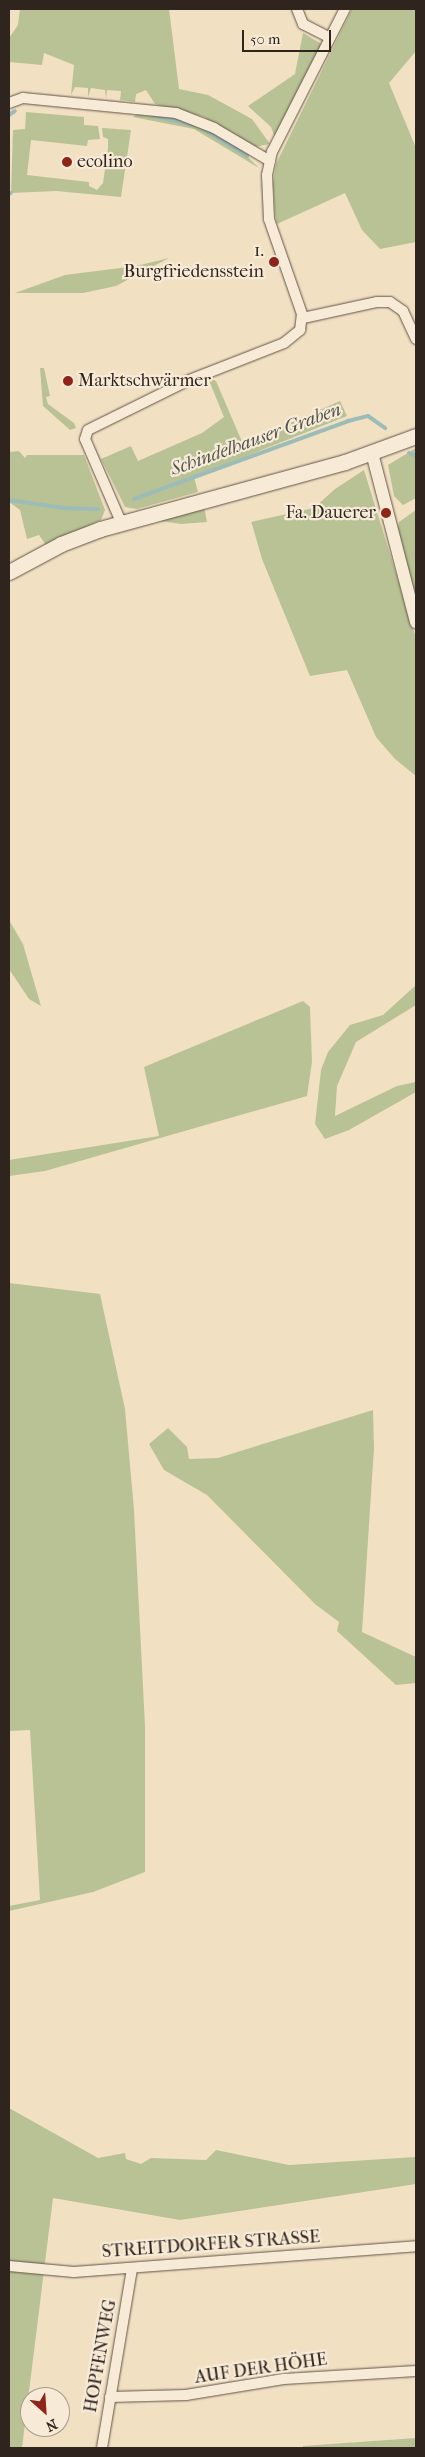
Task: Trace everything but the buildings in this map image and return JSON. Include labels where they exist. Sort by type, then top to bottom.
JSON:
[{"type":"main road","points":[[9,572],[61,544],[121,522],[372,453],[406,440]]},
{"type":"street","points":[[297,9],[303,24],[330,38]]},
{"type":"street","points":[[121,522],[85,439],[88,430],[187,381],[284,343],[297,334],[303,318],[269,219],[266,185],[270,161],[345,9]]},
{"type":"street","points":[[9,103],[26,98],[176,113],[214,128],[270,161]]},
{"type":"street","points":[[303,318],[377,302],[390,302],[403,311],[416,339]]},
{"type":"street","points":[[372,453],[416,622]]},
{"type":"street","name":"STREITDORFER STRASSE","points":[[9,2266],[54,2271],[132,2268],[416,2246]]},
{"type":"street","name":"HOPFENWEG","points":[[102,2448],[132,2268]]},
{"type":"street","name":"AUF DER HÖHE","points":[[110,2397],[186,2395],[284,2379],[416,2371]]},
{"type":"green space","points":[[20,9],[169,9],[179,89],[208,95],[252,119],[270,144],[254,147],[204,117],[155,104],[146,90],[136,94],[135,102],[120,100],[121,91],[107,90],[106,99],[105,90],[91,88],[88,97],[88,88],[75,87],[71,95],[74,65],[44,53],[42,65],[9,62],[9,38],[18,25]]},
{"type":"green space","points":[[352,9],[416,9],[416,51],[389,83],[416,148],[416,242],[380,249],[362,230],[345,193],[277,224],[273,183],[276,164]]},
{"type":"green space","points":[[303,33],[325,46],[275,138],[271,127],[248,106],[295,74]]},
{"type":"green space","points":[[26,112],[84,117],[84,125],[98,126],[100,139],[88,140],[87,146],[31,140],[27,175],[89,182],[89,186],[97,190],[103,183],[108,148],[108,139],[103,137],[102,128],[131,130],[121,197],[56,191],[11,193],[13,130],[25,129]]},
{"type":"green space","points":[[137,114],[179,120],[201,128],[247,156],[259,168],[194,129],[133,117]]},
{"type":"green space","points":[[169,258],[116,286],[83,293],[15,293],[65,275],[136,266]]},
{"type":"green space","points":[[40,368],[44,368],[50,396],[46,397],[48,404],[74,423],[76,428],[70,430],[43,406]]},
{"type":"green space","points":[[208,378],[216,381],[243,444],[340,401],[347,416],[194,477],[198,492],[137,509],[125,507],[101,459],[131,446],[138,461],[202,433],[224,417]]},
{"type":"green space","points":[[416,448],[416,498],[403,505],[394,496],[388,465]]},
{"type":"green space","points":[[19,451],[25,458],[27,455],[84,455],[105,510],[101,520],[46,545],[39,535],[27,539],[20,510],[9,502],[9,452]]},
{"type":"green space","points":[[364,470],[416,638],[416,776],[395,759],[376,737],[347,670],[310,676],[262,559],[251,522],[314,508],[335,489]]},
{"type":"green space","points":[[204,506],[207,522],[181,524],[153,520]]},
{"type":"green space","points":[[416,510],[416,603],[398,528],[399,522]]},
{"type":"green space","points":[[9,920],[23,944],[41,1006],[29,999],[9,969]]},
{"type":"green space","points":[[416,985],[416,1005],[356,1042],[337,1086],[335,1116],[397,1086],[416,1082],[416,1092],[349,1130],[325,1139],[315,1124],[321,1070],[328,1052],[350,1025],[383,1015]]},
{"type":"green space","points":[[303,1001],[310,1007],[312,1062],[307,1096],[45,1171],[9,1176],[9,1160],[159,1136],[144,1067]]},
{"type":"green space","points":[[9,1283],[100,1294],[125,1409],[134,1510],[145,1726],[145,1872],[93,1892],[9,1911],[9,1906],[40,1900],[30,1730],[9,1731]]},
{"type":"green space","points":[[373,1410],[374,1448],[362,1632],[416,1657],[416,1683],[396,1685],[337,1631],[339,1622],[315,1604],[207,1495],[164,1470],[149,1444],[168,1428],[187,1447],[189,1459],[218,1458]]},
{"type":"green space","points":[[9,2108],[98,2158],[125,2153],[126,2159],[141,2164],[151,2158],[206,2160],[216,2150],[289,2165],[416,2157],[416,2184],[180,2220],[53,2198],[30,2387],[20,2387],[20,2437],[23,2437],[22,2448],[9,2448]]},
{"type":"green space","points":[[416,2438],[416,2448],[303,2448],[303,2446]]},
{"type":"waterway","points":[[9,115],[15,111]]},
{"type":"waterway","points":[[151,115],[193,125]]},
{"type":"waterway","points":[[202,128],[247,156]]},
{"type":"waterway","name":"Schindelhauser Graben","points":[[134,499],[348,421],[368,416],[385,428]]},
{"type":"waterway","name":"Schindelhauser Graben","points":[[409,453],[416,456]]},
{"type":"waterway","name":"Schindelhauser Graben","points":[[9,500],[63,508],[98,509]]},
{"type":"place","name":"ecolino","points":[[67,162]]},
{"type":"place","name":"1. Burgfriedensstein","points":[[274,262]]},
{"type":"place","name":"Marktschwärmer","points":[[68,381]]},
{"type":"place","name":"Fa. Dauerer","points":[[386,513]]}]
